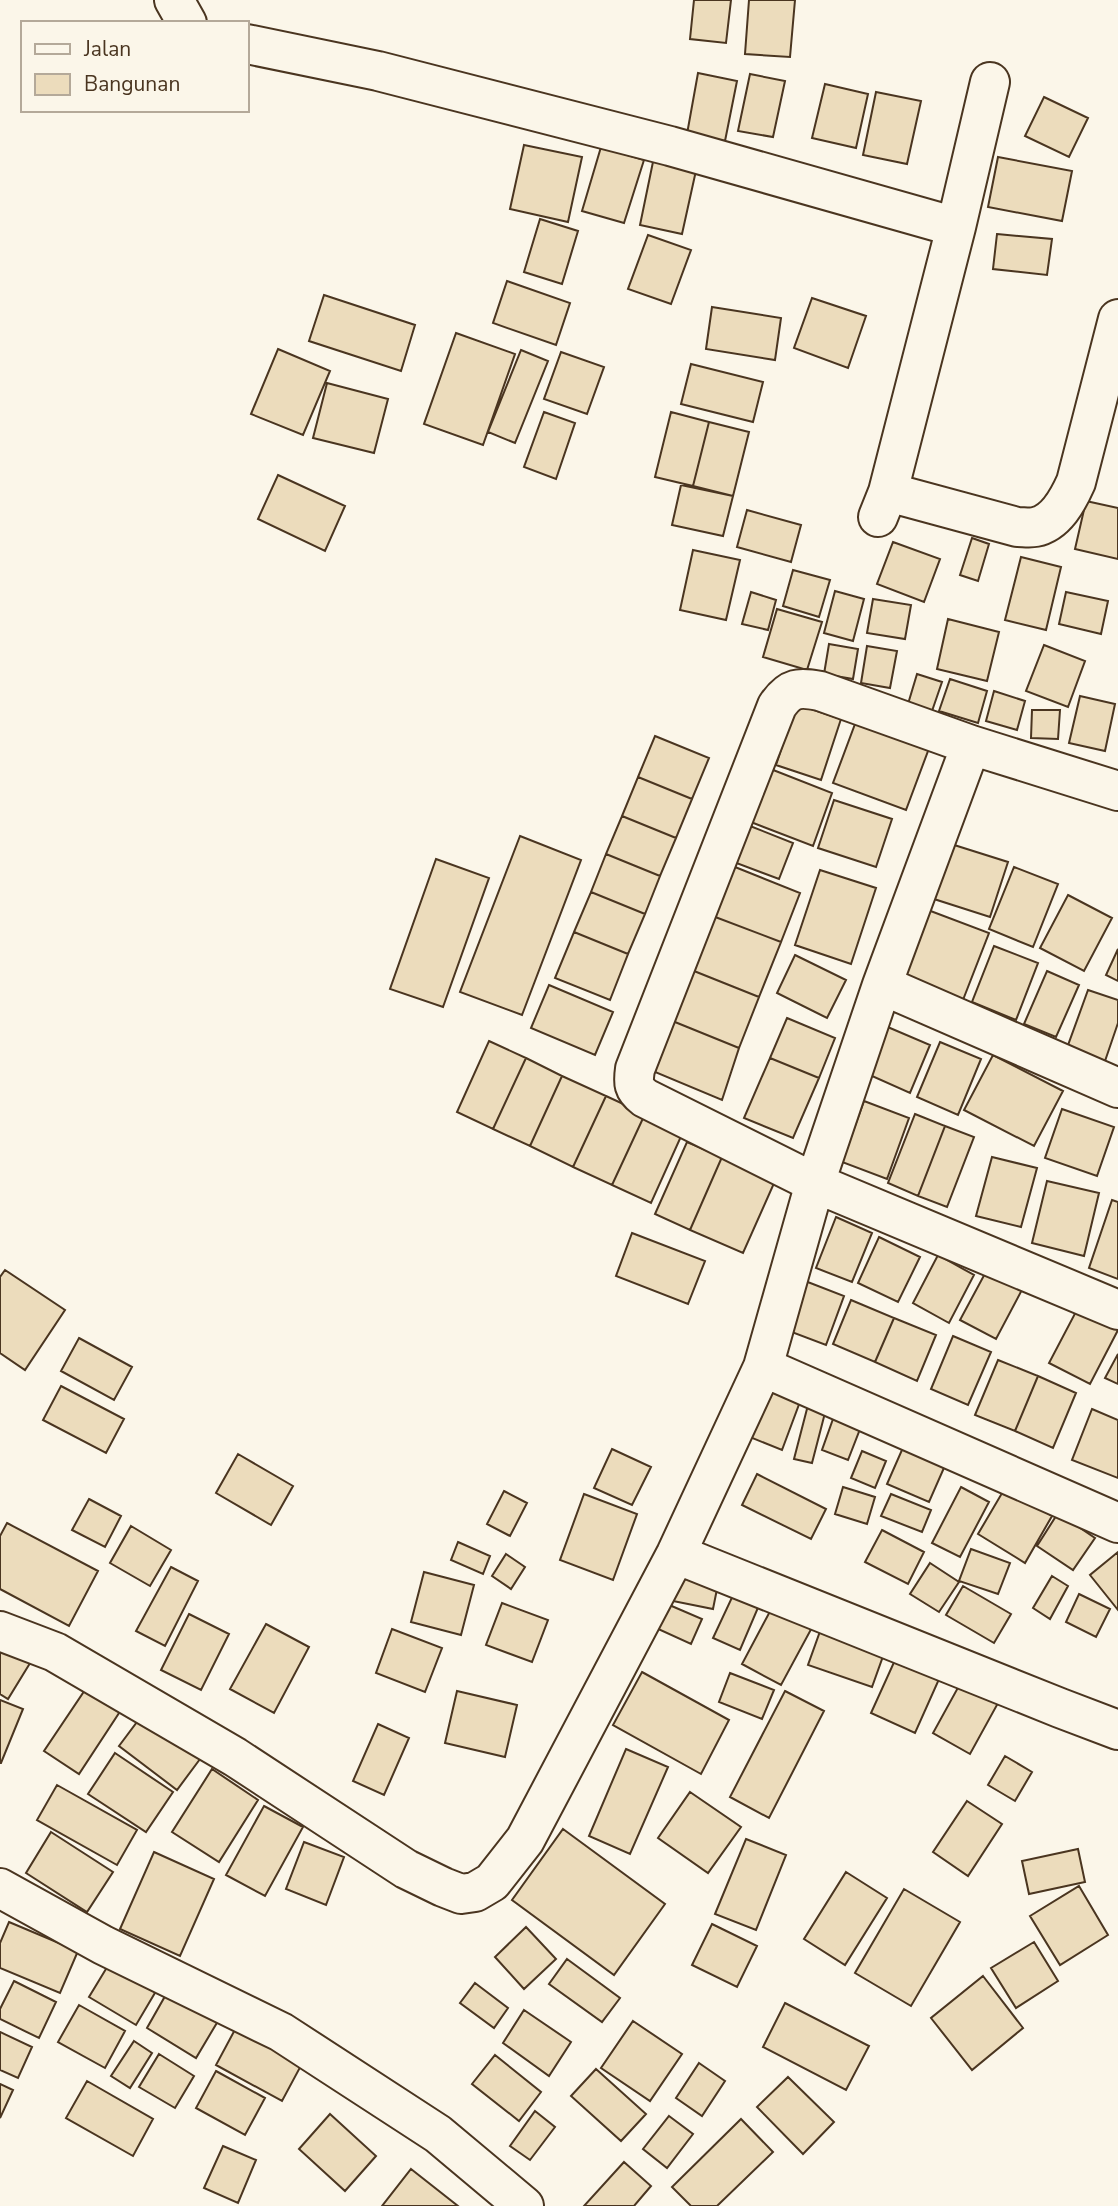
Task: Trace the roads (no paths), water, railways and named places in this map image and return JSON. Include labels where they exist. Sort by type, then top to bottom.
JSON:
[{"type":"street","points":[[174,0],[186,21]]},
{"type":"street","points":[[248,44],[378,71],[670,146],[956,227]]},
{"type":"street","points":[[990,82],[956,227],[883,505],[1017,527],[1036,527],[1051,518],[1066,504],[1076,482],[1118,318]]},
{"type":"street","points":[[1118,791],[971,745],[820,691],[794,690],[785,694],[777,706],[635,1069],[633,1084],[637,1092],[645,1098],[816,1183],[1118,1310]]},
{"type":"street","points":[[0,1631],[55,1652],[235,1757],[406,1869],[461,1894],[475,1892],[492,1882],[525,1840],[676,1554],[763,1367],[816,1183],[882,985],[971,745]]},
{"type":"street","points":[[882,985],[1118,1088]]},
{"type":"street","points":[[763,1367],[1118,1523]]},
{"type":"street","points":[[676,1554],[1118,1730]]},
{"type":"street","points":[[0,1888],[103,1945],[281,2032],[438,2134],[524,2206]]}]
